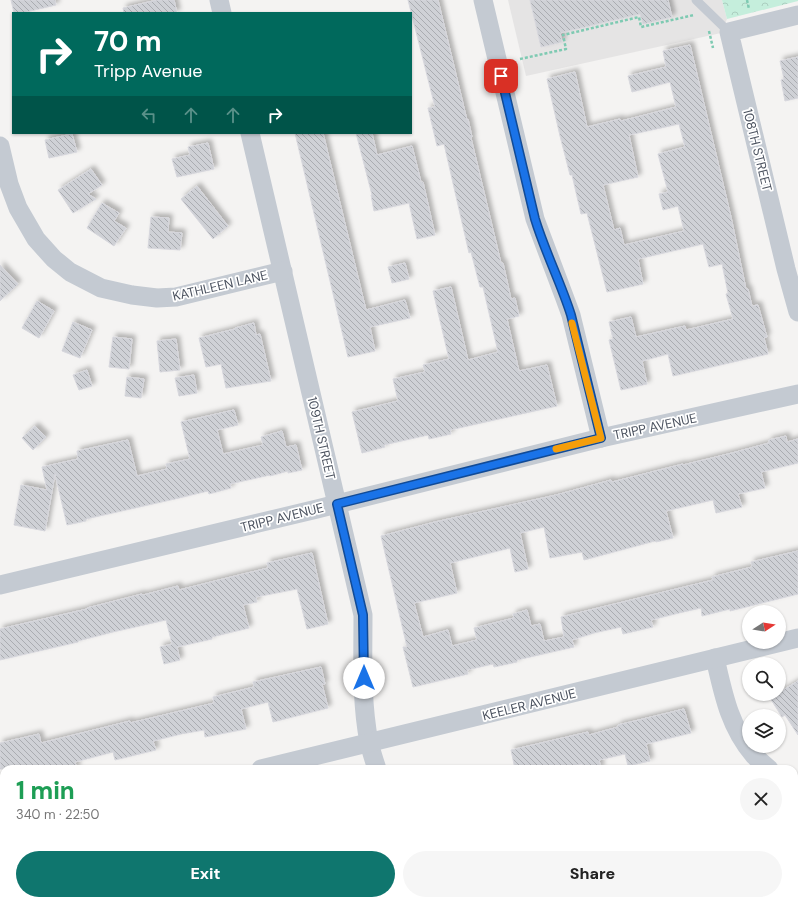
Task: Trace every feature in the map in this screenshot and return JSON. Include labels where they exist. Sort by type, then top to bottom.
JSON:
[{"type":"street","points":[[219,0],[222,12]]},
{"type":"street","points":[[483,0],[535,219],[571,315],[601,438]]},
{"type":"street","points":[[729,32],[798,15]]},
{"type":"street","name":"108TH STREET","points":[[729,32],[792,268]]},
{"type":"street","name":"109TH STREET","points":[[250,134],[363,615],[364,690],[369,743],[376,765]]},
{"type":"street","name":"KATHLEEN LANE","points":[[0,146],[9,184],[16,202],[36,239],[54,259],[70,272],[101,288],[132,295],[157,298],[176,297],[283,271]]},
{"type":"street","points":[[792,268],[798,312]]},
{"type":"street","name":"TRIPP AVENUE","points":[[0,585],[337,504],[601,438],[798,394]]},
{"type":"street","name":"KEELER AVENUE","points":[[278,765],[798,638]]},
{"type":"street","points":[[715,658],[730,715],[739,736],[753,755],[764,765]]},
{"type":"lane","points":[[696,0],[729,32]]},
{"type":"path","points":[[747,0],[750,14]]},
{"type":"path","points":[[520,59],[566,49],[563,35],[639,17],[641,27],[697,14]]},
{"type":"path","points":[[708,28],[713,48]]},
{"type":"shaded area","points":[[508,0],[722,0],[727,19],[721,33],[526,76]]},
{"type":"green space","points":[[722,0],[798,0],[798,1],[727,19]]},
{"type":"building","points":[[11,0],[55,0],[56,5],[26,12],[14,12]]},
{"type":"building","points":[[157,0],[174,0],[177,12],[124,12],[123,8]]},
{"type":"building","points":[[408,0],[438,0],[467,120],[468,119],[471,138],[501,263],[503,263],[511,299],[515,298],[519,316],[507,319],[519,371],[547,365],[557,406],[450,430],[451,434],[429,439],[428,435],[384,445],[385,447],[362,453],[352,412],[398,401],[393,379],[425,372],[423,365],[449,359],[433,291],[451,287],[468,360],[498,352],[483,287],[480,287],[471,252],[469,253],[444,144],[437,146],[428,108],[435,107]]},
{"type":"building","points":[[530,0],[668,0],[672,17],[643,24],[640,14],[560,33],[562,42],[541,47]]},
{"type":"building","points":[[690,45],[731,217],[746,289],[748,289],[752,306],[758,305],[767,337],[764,338],[768,354],[673,376],[668,354],[642,361],[647,384],[621,390],[609,340],[613,339],[609,322],[631,317],[636,337],[685,326],[686,330],[733,319],[726,294],[728,293],[722,264],[709,267],[703,244],[638,259],[643,284],[607,292],[587,213],[581,214],[572,175],[570,175],[547,79],[575,72],[587,127],[620,119],[621,121],[676,107],[670,82],[632,92],[628,76],[666,67],[663,51]],"holes":[[[679,124],[685,147],[658,154],[668,192],[659,194],[663,210],[678,206],[684,231],[624,245],[620,228],[614,230],[603,185],[638,177],[629,135]]]},
{"type":"building","points":[[798,57],[798,98],[785,101],[781,80],[784,79],[780,61]]},
{"type":"building","points":[[72,134],[77,152],[49,158],[45,140]]},
{"type":"building","points":[[295,134],[323,134],[366,310],[405,300],[410,318],[370,327],[375,351],[348,357]]},
{"type":"building","points":[[356,134],[372,134],[377,155],[412,146],[421,182],[423,182],[435,235],[417,239],[409,203],[374,211],[372,195]]},
{"type":"building","points":[[208,143],[214,169],[177,177],[172,159],[190,155],[188,147]]},
{"type":"building","points":[[91,169],[102,185],[88,194],[96,199],[73,213],[58,190]]},
{"type":"building","points":[[197,186],[228,226],[213,239],[181,199]]},
{"type":"building","points":[[102,203],[119,213],[114,221],[126,228],[114,246],[87,228]]},
{"type":"building","points":[[151,217],[169,218],[168,232],[182,233],[180,250],[148,248]]},
{"type":"building","points":[[405,263],[409,279],[392,283],[388,267]]},
{"type":"building","points":[[0,265],[18,284],[0,301]]},
{"type":"building","points":[[37,301],[54,311],[39,338],[22,328]]},
{"type":"building","points":[[73,322],[92,330],[80,358],[62,351]]},
{"type":"building","points":[[254,323],[256,335],[260,334],[271,381],[226,388],[221,364],[206,367],[199,338]]},
{"type":"building","points":[[113,337],[132,339],[129,369],[109,367]]},
{"type":"building","points":[[176,339],[180,370],[160,372],[157,341]]},
{"type":"building","points":[[87,370],[92,386],[79,390],[73,375]]},
{"type":"building","points":[[194,375],[197,393],[179,396],[175,378]]},
{"type":"building","points":[[127,377],[144,379],[141,398],[125,396]]},
{"type":"building","points":[[234,410],[238,425],[217,430],[223,454],[263,445],[261,437],[282,431],[286,447],[296,445],[302,470],[288,473],[288,471],[230,484],[231,488],[209,494],[208,491],[86,519],[86,521],[67,525],[55,474],[45,531],[14,525],[21,485],[47,490],[42,467],[78,459],[77,451],[128,440],[137,476],[167,469],[166,464],[190,459],[181,422]]},
{"type":"building","points":[[35,426],[46,437],[33,450],[22,438]]},
{"type":"building","points":[[786,436],[787,442],[798,439],[798,463],[761,472],[765,488],[738,494],[742,507],[716,513],[713,500],[666,511],[673,538],[655,541],[584,560],[582,552],[550,558],[544,527],[520,533],[528,569],[515,572],[510,548],[450,563],[457,593],[414,603],[423,637],[448,630],[452,646],[477,640],[474,628],[514,618],[513,614],[527,610],[531,626],[540,624],[544,641],[564,637],[561,617],[713,580],[712,577],[752,567],[751,562],[798,551],[798,594],[754,605],[742,605],[742,608],[730,611],[730,609],[702,616],[701,608],[679,613],[651,620],[653,627],[623,634],[621,627],[594,633],[572,640],[574,647],[517,660],[517,662],[494,667],[493,664],[467,670],[468,674],[413,687],[403,647],[407,647],[381,536],[435,522],[556,495],[611,480],[612,482],[732,453],[769,443],[769,440]]},
{"type":"building","points":[[312,553],[328,624],[307,629],[297,589],[256,597],[257,602],[243,605],[249,628],[177,647],[180,660],[164,664],[160,647],[172,644],[166,620],[0,660],[0,629],[178,586],[179,590],[268,568],[267,563]]},
{"type":"building","points":[[321,667],[325,684],[322,684],[328,708],[273,722],[268,702],[241,709],[246,729],[205,737],[204,730],[181,734],[153,741],[156,750],[115,760],[113,752],[75,762],[76,765],[0,765],[0,743],[39,734],[41,743],[130,721],[130,723],[214,703],[213,697],[254,687],[253,682]]},
{"type":"building","points":[[798,681],[798,735],[786,717],[786,709],[777,709],[772,701],[786,701],[786,688]]},
{"type":"building","points":[[684,709],[691,733],[646,744],[650,761],[632,765],[628,765],[625,754],[599,760],[600,765],[514,765],[511,750],[588,732],[589,735],[618,727],[618,725]]},
{"type":"slow traffic","points":[[556,449],[601,438],[572,323]]},
{"type":"route","points":[[364,678],[363,615],[337,504],[601,438],[571,315],[535,219],[501,76]]}]
